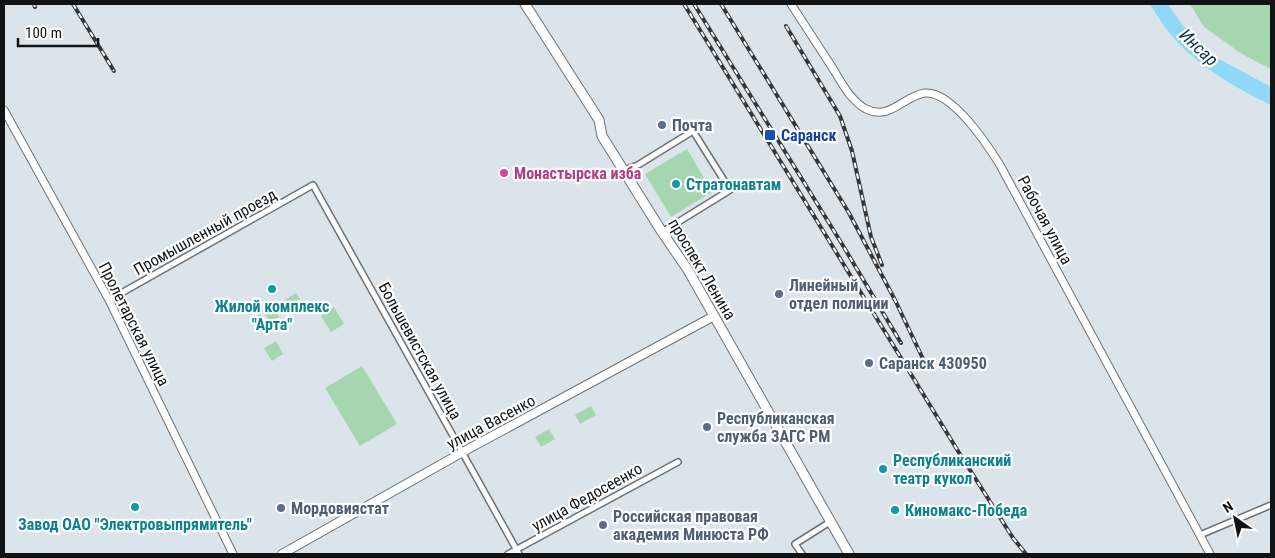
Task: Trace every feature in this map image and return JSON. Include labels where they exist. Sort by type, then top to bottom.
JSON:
[{"type":"main road","name":"проспект Ленина","points":[[525,4],[599,120],[602,136],[688,270],[849,554]]},
{"type":"main road","name":"улица Васенко","points":[[282,554],[462,453],[714,316]]},
{"type":"street","name":"Рабочая улица","points":[[790,4],[847,90],[862,107],[875,112],[885,112],[916,96],[935,94],[950,104],[976,130],[1000,164],[1210,554]]},
{"type":"street","name":"Пролетарская улица","points":[[5,112],[109,300],[233,554]]},
{"type":"street","points":[[623,170],[638,165],[694,131],[730,190],[662,232]]},
{"type":"street","name":"Промышленный проезд","points":[[109,300],[313,186]]},
{"type":"street","name":"Большевистская улица","points":[[313,186],[518,552]]},
{"type":"street","name":"улица Федосеенко","points":[[508,554],[518,552],[678,462]]},
{"type":"street","points":[[1200,535],[1271,505]]},
{"type":"street","points":[[802,554],[796,544],[830,522]]},
{"type":"green space","points":[[1190,4],[1271,4],[1271,69],[1242,54],[1204,27]]},
{"type":"green space","points":[[687,149],[712,192],[671,217],[645,174]]},
{"type":"green space","points":[[296,293],[300,299],[277,313],[279,317],[270,322],[264,313]]},
{"type":"green space","points":[[334,307],[344,324],[331,332],[321,316]]},
{"type":"green space","points":[[260,314],[267,325],[259,330],[253,319]]},
{"type":"green space","points":[[276,341],[283,354],[272,361],[264,348]]},
{"type":"green space","points":[[362,366],[397,424],[360,446],[325,388]]},
{"type":"green space","points":[[591,406],[596,415],[580,424],[575,415]]},
{"type":"green space","points":[[549,429],[555,439],[541,447],[535,437]]},
{"type":"water","name":"Инсар","points":[[1150,4],[1168,4],[1183,26],[1217,58],[1271,87],[1271,105],[1218,76],[1194,57],[1169,32]]},
{"type":"railway","points":[[73,4],[114,71]]},
{"type":"railway","points":[[684,4],[958,451],[1013,538],[1026,554]]},
{"type":"railway","points":[[694,4],[901,343]]},
{"type":"railway","points":[[721,4],[849,213],[895,300],[924,361]]},
{"type":"railway","points":[[786,26],[840,116],[852,151],[871,237],[882,265]]},
{"type":"place","name":"Почта","points":[[662,125]]},
{"type":"place","name":"Саранск","points":[[770,135]]},
{"type":"place","name":"Монастырска изба","points":[[504,173]]},
{"type":"place","name":"Стратонавтам","points":[[676,184]]},
{"type":"place","name":"Жилой комплекс \"Арта\"","points":[[272,289]]},
{"type":"place","name":"Линейный отдел полиции","points":[[779,294]]},
{"type":"place","name":"Саранск 430950","points":[[869,363]]},
{"type":"place","name":"Республиканская служба ЗАГС РМ","points":[[707,427]]},
{"type":"place","name":"Республиканский театр кукол","points":[[883,469]]},
{"type":"place","name":"Завод ОАО \"Электровыпрямитель\"","points":[[135,507]]},
{"type":"place","name":"Мордовиястат","points":[[281,508]]},
{"type":"place","name":"Киномакс-Победа","points":[[895,510]]},
{"type":"place","name":"Российская правовая академия Минюста РФ","points":[[603,525]]}]
